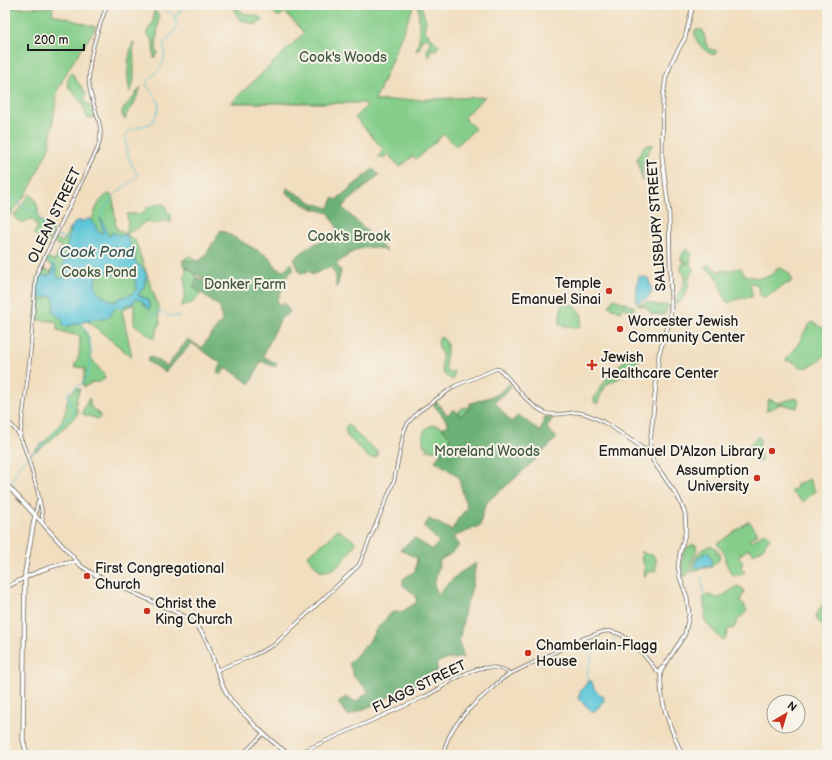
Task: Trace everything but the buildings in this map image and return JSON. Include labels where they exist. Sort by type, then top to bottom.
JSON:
[{"type":"main road","name":"SALISBURY STREET","points":[[682,755],[669,726],[660,694],[661,668],[684,637],[688,623],[689,612],[687,597],[680,578],[678,566],[686,533],[686,520],[681,502],[656,465],[650,450],[650,438],[659,354],[670,320],[672,307],[669,213],[662,156],[663,97],[666,77],[685,38],[693,5]]},
{"type":"main road","points":[[6,484],[76,562],[95,575],[193,621],[205,636],[224,688],[231,700],[272,742],[290,755]]},
{"type":"main road","points":[[27,755],[23,740],[25,577],[35,515]]},
{"type":"main road","points":[[5,588],[25,577],[56,565],[76,562]]},
{"type":"street","name":"OLEAN STREET","points":[[20,438],[30,358],[36,277],[101,140],[101,127],[90,94],[89,80],[92,49],[107,5]]},
{"type":"street","points":[[217,670],[256,655],[278,642],[359,565],[394,481],[405,427],[418,412],[458,384],[499,369],[527,401],[546,414],[584,414],[600,420],[644,449],[650,450]]},
{"type":"street","points":[[5,419],[16,431],[26,454],[36,485],[38,500],[42,512],[42,523]]},
{"type":"street","points":[[35,515],[38,500]]},
{"type":"street","points":[[443,755],[448,737],[462,716],[485,694],[510,674],[582,638],[607,631],[616,632],[627,639],[661,673]]},
{"type":"street","name":"FLAGG STREET","points":[[295,755],[424,697],[468,672],[483,668],[490,668],[506,670],[510,674]]},
{"type":"street","points":[[242,755],[264,734]]},
{"type":"green space","name":"Cook's Woods","points":[[267,5],[414,5],[375,101],[485,97],[464,117],[475,129],[456,146],[444,134],[416,159],[413,156],[400,167],[387,153],[384,158],[379,157],[383,149],[355,117],[367,106],[365,103],[231,103],[304,33],[285,12],[278,17]]},
{"type":"green space","points":[[418,5],[421,5],[426,21],[424,30],[439,46],[435,51],[431,48],[431,55],[429,57],[427,52],[430,43],[429,39],[423,39],[419,49],[416,51],[419,41]]},
{"type":"green space","points":[[53,7],[52,14],[96,27],[69,68],[58,89],[49,147],[33,182],[25,196],[5,221],[5,8]]},
{"type":"green space","points":[[236,7],[243,13],[260,17],[263,21],[254,25],[239,19],[236,13]]},
{"type":"green space","points":[[154,11],[159,16],[156,49],[158,54],[154,59],[153,41],[147,35],[147,31],[153,23]]},
{"type":"green space","points":[[695,30],[703,30],[706,44],[710,49],[717,51],[714,55],[707,52],[700,46],[696,39]]},
{"type":"green space","points":[[134,42],[134,76],[130,92],[128,67],[131,47]]},
{"type":"green space","points":[[72,73],[86,94],[84,99],[88,105],[93,108],[95,115],[94,118],[87,118],[82,103],[68,86],[67,82]]},
{"type":"green space","points":[[141,87],[133,106],[127,113],[125,120],[122,115],[122,111]]},
{"type":"green space","points":[[653,144],[646,156],[646,171],[645,162],[643,161],[642,164],[643,182],[637,159],[644,146]]},
{"type":"green space","name":"Cook's Brook","points":[[373,169],[379,175],[342,207],[387,251],[378,248],[365,247],[348,255],[336,264],[341,271],[337,287],[336,276],[331,267],[311,275],[311,271],[300,273],[294,259],[308,247],[333,236],[337,227],[329,213],[311,208],[286,193],[287,188],[313,203],[329,208],[333,198],[336,200]]},
{"type":"green space","points":[[30,194],[36,202],[39,219],[54,230],[47,245],[33,233],[37,229],[36,223],[30,219],[22,223],[14,216]]},
{"type":"green space","name":"Cooks Pond","points":[[109,194],[113,196],[116,228],[125,234],[128,225],[127,214],[142,214],[148,207],[161,203],[166,206],[167,211],[171,214],[171,223],[166,220],[155,224],[147,221],[140,227],[126,234],[135,240],[159,309],[160,322],[154,339],[134,324],[134,304],[122,310],[132,357],[86,320],[82,323],[89,339],[91,358],[105,378],[100,382],[93,382],[84,387],[85,368],[74,367],[79,356],[80,336],[57,330],[57,322],[35,319],[37,286],[41,269],[51,272],[53,266],[44,261],[46,257],[55,261],[61,246],[53,242],[55,238],[63,242],[69,229],[80,229],[91,223],[95,210],[102,199]]},
{"type":"green space","name":"Donker Farm","points":[[221,230],[269,257],[278,269],[283,271],[291,263],[294,270],[284,281],[277,299],[278,303],[281,305],[284,303],[290,312],[281,318],[263,356],[277,364],[275,367],[261,361],[250,384],[226,367],[221,375],[217,372],[222,364],[192,343],[165,372],[147,361],[150,356],[167,366],[188,339],[201,348],[222,321],[220,307],[193,287],[198,278],[210,285],[211,284],[183,265],[183,260],[199,261],[205,256]]},
{"type":"green space","points":[[687,249],[688,252],[692,254],[690,257],[690,265],[694,269],[685,294],[680,302],[675,304],[685,279],[685,275],[681,271],[682,264],[688,263],[681,260],[681,258],[683,252]]},
{"type":"green space","points":[[191,255],[196,263],[192,270],[198,279],[200,295],[192,303],[181,306],[184,300],[186,269],[183,260]]},
{"type":"green space","points":[[707,265],[710,265],[720,273],[721,269],[726,272],[741,268],[744,274],[757,278],[772,274],[779,267],[789,273],[792,279],[790,283],[764,297],[759,294],[758,285],[751,283],[752,297],[738,299],[728,303],[715,273],[704,268]]},
{"type":"green space","points":[[614,299],[635,307],[632,312],[623,307],[620,312],[609,306]]},
{"type":"green space","points":[[647,302],[669,306],[664,315],[652,314],[646,307],[637,305]]},
{"type":"green space","points":[[562,304],[574,305],[582,315],[580,328],[559,325]]},
{"type":"green space","points":[[812,322],[822,328],[827,325],[827,354],[813,365],[805,367],[801,367],[791,361],[786,361],[787,357],[794,351]]},
{"type":"green space","points":[[440,337],[446,344],[447,348],[445,363],[448,372],[454,371],[453,380],[446,376],[442,370],[442,355],[438,344]]},
{"type":"green space","points":[[638,352],[641,357],[639,361],[623,376],[607,384],[598,403],[596,404],[594,401],[595,396],[611,372],[629,357]]},
{"type":"green space","name":"Moreland Woods","points":[[509,384],[512,387],[495,402],[511,422],[519,415],[540,432],[545,416],[553,417],[547,428],[557,438],[519,475],[488,501],[483,511],[480,526],[453,537],[459,546],[449,555],[440,560],[434,585],[438,594],[458,574],[476,563],[472,588],[465,609],[459,643],[464,657],[446,660],[436,664],[438,671],[423,676],[419,683],[349,716],[338,703],[346,697],[356,702],[369,691],[354,677],[349,663],[368,643],[376,630],[391,613],[403,611],[417,602],[414,594],[403,585],[403,579],[415,571],[417,558],[400,550],[414,538],[432,550],[439,542],[424,527],[429,519],[452,530],[458,519],[467,508],[458,476],[435,461],[451,437],[442,429],[449,424],[433,404],[437,402],[447,415],[454,409],[460,416],[471,407],[469,404],[498,394]]},
{"type":"green space","points":[[77,388],[80,389],[76,400],[78,412],[76,416],[44,446],[28,456],[49,438],[58,427],[65,413],[69,394]]},
{"type":"green space","points":[[89,398],[90,406],[101,416],[99,419],[84,415],[82,413]]},
{"type":"green space","points":[[796,398],[799,400],[797,408],[781,404],[766,411],[769,399],[778,403]]},
{"type":"green space","points":[[469,407],[474,409],[442,452],[438,450],[426,450],[429,447],[424,446],[423,435],[428,427],[436,425],[447,427],[462,408]]},
{"type":"green space","points":[[348,424],[360,437],[378,452],[376,457],[371,458],[367,456],[347,436],[345,428]]},
{"type":"green space","points":[[757,437],[760,439],[759,451],[761,461],[757,463],[756,456],[747,446]]},
{"type":"green space","points":[[809,479],[815,491],[803,502],[790,491],[797,488],[795,485]]},
{"type":"green space","points":[[749,521],[758,533],[749,540],[751,542],[765,532],[770,537],[763,548],[754,554],[748,549],[740,555],[739,557],[743,562],[741,568],[745,572],[740,575],[732,575],[725,561],[725,554],[717,544]]},
{"type":"green space","points":[[337,529],[356,542],[346,558],[337,566],[326,571],[320,571],[307,556],[328,540]]},
{"type":"green space","points":[[691,545],[696,545],[697,550],[687,576],[682,576],[683,552]]},
{"type":"green space","points":[[712,546],[718,550],[716,554],[720,553],[719,560],[712,567],[699,569],[691,573],[697,555],[703,549]]},
{"type":"green space","points":[[641,551],[645,554],[653,555],[656,560],[655,571],[648,572],[644,578],[645,567],[642,561]]},
{"type":"green space","points":[[738,586],[743,589],[744,592],[740,601],[744,604],[747,611],[737,621],[734,628],[728,629],[726,638],[723,640],[704,619],[706,612],[703,597],[709,595],[719,598]]},
{"type":"green space","points":[[825,596],[827,596],[827,610],[825,616],[827,618],[827,627],[825,628],[817,620],[816,615],[823,604]]},
{"type":"water","name":"Cook Pond","points":[[88,218],[95,225],[98,232],[103,233],[100,218],[108,235],[110,236],[112,232],[121,236],[126,234],[127,239],[133,247],[135,253],[135,262],[147,275],[144,287],[138,295],[148,299],[150,307],[149,310],[141,300],[135,299],[133,304],[128,304],[123,308],[116,307],[105,319],[95,319],[65,327],[62,325],[63,320],[52,311],[55,304],[53,297],[50,296],[45,298],[37,296],[39,276],[47,276],[52,273],[53,265],[56,267],[56,273],[59,278],[63,279],[65,274],[63,266],[71,228],[76,221],[85,221]],"holes":[[[103,270],[114,276],[118,270],[130,270],[133,273],[137,288],[132,294],[120,298],[114,302],[103,296],[97,290],[95,284],[101,271]]]},
{"type":"water","points":[[639,276],[648,278],[652,290],[648,298],[637,303],[636,290]]},
{"type":"water","points":[[706,552],[709,553],[712,561],[711,564],[696,568],[695,566],[698,558]]},
{"type":"water","points":[[589,680],[592,682],[595,690],[603,696],[604,701],[593,713],[578,698],[580,692]]},
{"type":"waterway","points":[[126,136],[130,130],[152,123],[158,111],[159,106],[157,99],[146,85],[148,80],[162,65],[164,56],[163,44],[169,39],[177,26],[174,15],[167,11],[162,5]]},
{"type":"waterway","points":[[175,19],[181,9],[190,5]]},
{"type":"waterway","points":[[100,219],[101,215],[114,196],[138,176],[128,154],[126,139]]},
{"type":"waterway","points":[[5,196],[36,213],[40,217],[44,230],[54,235]]},
{"type":"waterway","points":[[57,236],[68,239]]},
{"type":"waterway","points":[[45,260],[48,260],[54,265]]},
{"type":"waterway","points":[[151,316],[162,312]]},
{"type":"waterway","points":[[165,313],[169,316],[179,316]]},
{"type":"waterway","points":[[10,487],[19,465],[44,443],[66,419],[71,417],[73,412],[67,393],[85,380],[90,362],[91,350],[89,339],[81,322]]},
{"type":"waterway","points":[[5,493],[8,490]]},
{"type":"waterway","points":[[702,578],[704,597]]},
{"type":"waterway","points":[[589,680],[587,674],[593,651],[609,645],[617,636]]},
{"type":"place","name":"Temple Emanuel Sinai","points":[[609,291]]},
{"type":"place","name":"Worcester Jewish Community Center","points":[[620,329]]},
{"type":"place","name":"Jewish Healthcare Center","points":[[592,365]]},
{"type":"place","name":"Emmanuel D'Alzon Library","points":[[772,451]]},
{"type":"place","name":"Assumption University","points":[[757,478]]},
{"type":"place","name":"First Congregational Church","points":[[87,576]]},
{"type":"place","name":"Christ the King Church","points":[[147,611]]},
{"type":"place","name":"Chamberlain-Flagg House","points":[[528,653]]}]
